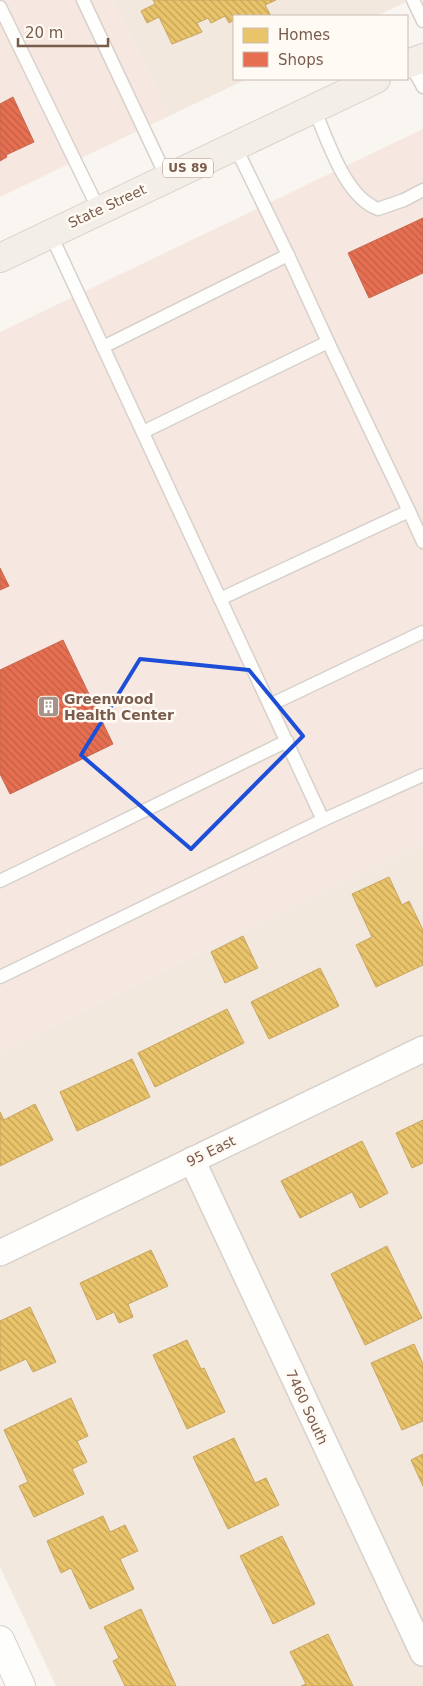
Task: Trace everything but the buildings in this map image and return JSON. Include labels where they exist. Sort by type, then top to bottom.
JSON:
[{"type":"main road","name":"State Street","points":[[0,258],[374,80]]},
{"type":"street","name":"95 East","points":[[0,1253],[423,1049]]},
{"type":"street","name":"7460 South","points":[[192,1160],[423,1653]]},
{"type":"street","points":[[0,1640],[21,1686]]},
{"type":"lane","points":[[82,0],[167,178]]},
{"type":"lane","points":[[413,0],[423,20]]},
{"type":"lane","points":[[0,7],[99,210]]},
{"type":"lane","points":[[413,62],[423,87]]},
{"type":"lane","points":[[314,108],[346,178],[366,205],[378,210],[423,190]]},
{"type":"lane","points":[[235,146],[423,542]]},
{"type":"lane","points":[[50,234],[323,820]]},
{"type":"lane","points":[[103,347],[288,255]]},
{"type":"lane","points":[[143,432],[328,342]]},
{"type":"lane","points":[[220,599],[409,511]]},
{"type":"lane","points":[[270,705],[423,632]]},
{"type":"lane","points":[[0,881],[287,741]]},
{"type":"lane","points":[[0,977],[323,820],[423,775]]},
{"type":"highlighted area","points":[[140,659],[249,670],[303,736],[191,849],[81,755]]},
{"type":"shaded area","points":[[0,0],[113,0],[169,116],[0,197]]},
{"type":"shaded area","points":[[113,0],[410,0],[378,15],[233,15],[233,80],[245,80],[169,116]]},
{"type":"shaded area","points":[[423,129],[423,844],[0,1051],[0,332]]},
{"type":"shaded area","points":[[423,844],[423,1686],[56,1686],[0,1567],[0,1051]]},
{"type":"place","name":"Greenwood Health Center","points":[[48,707]]}]
